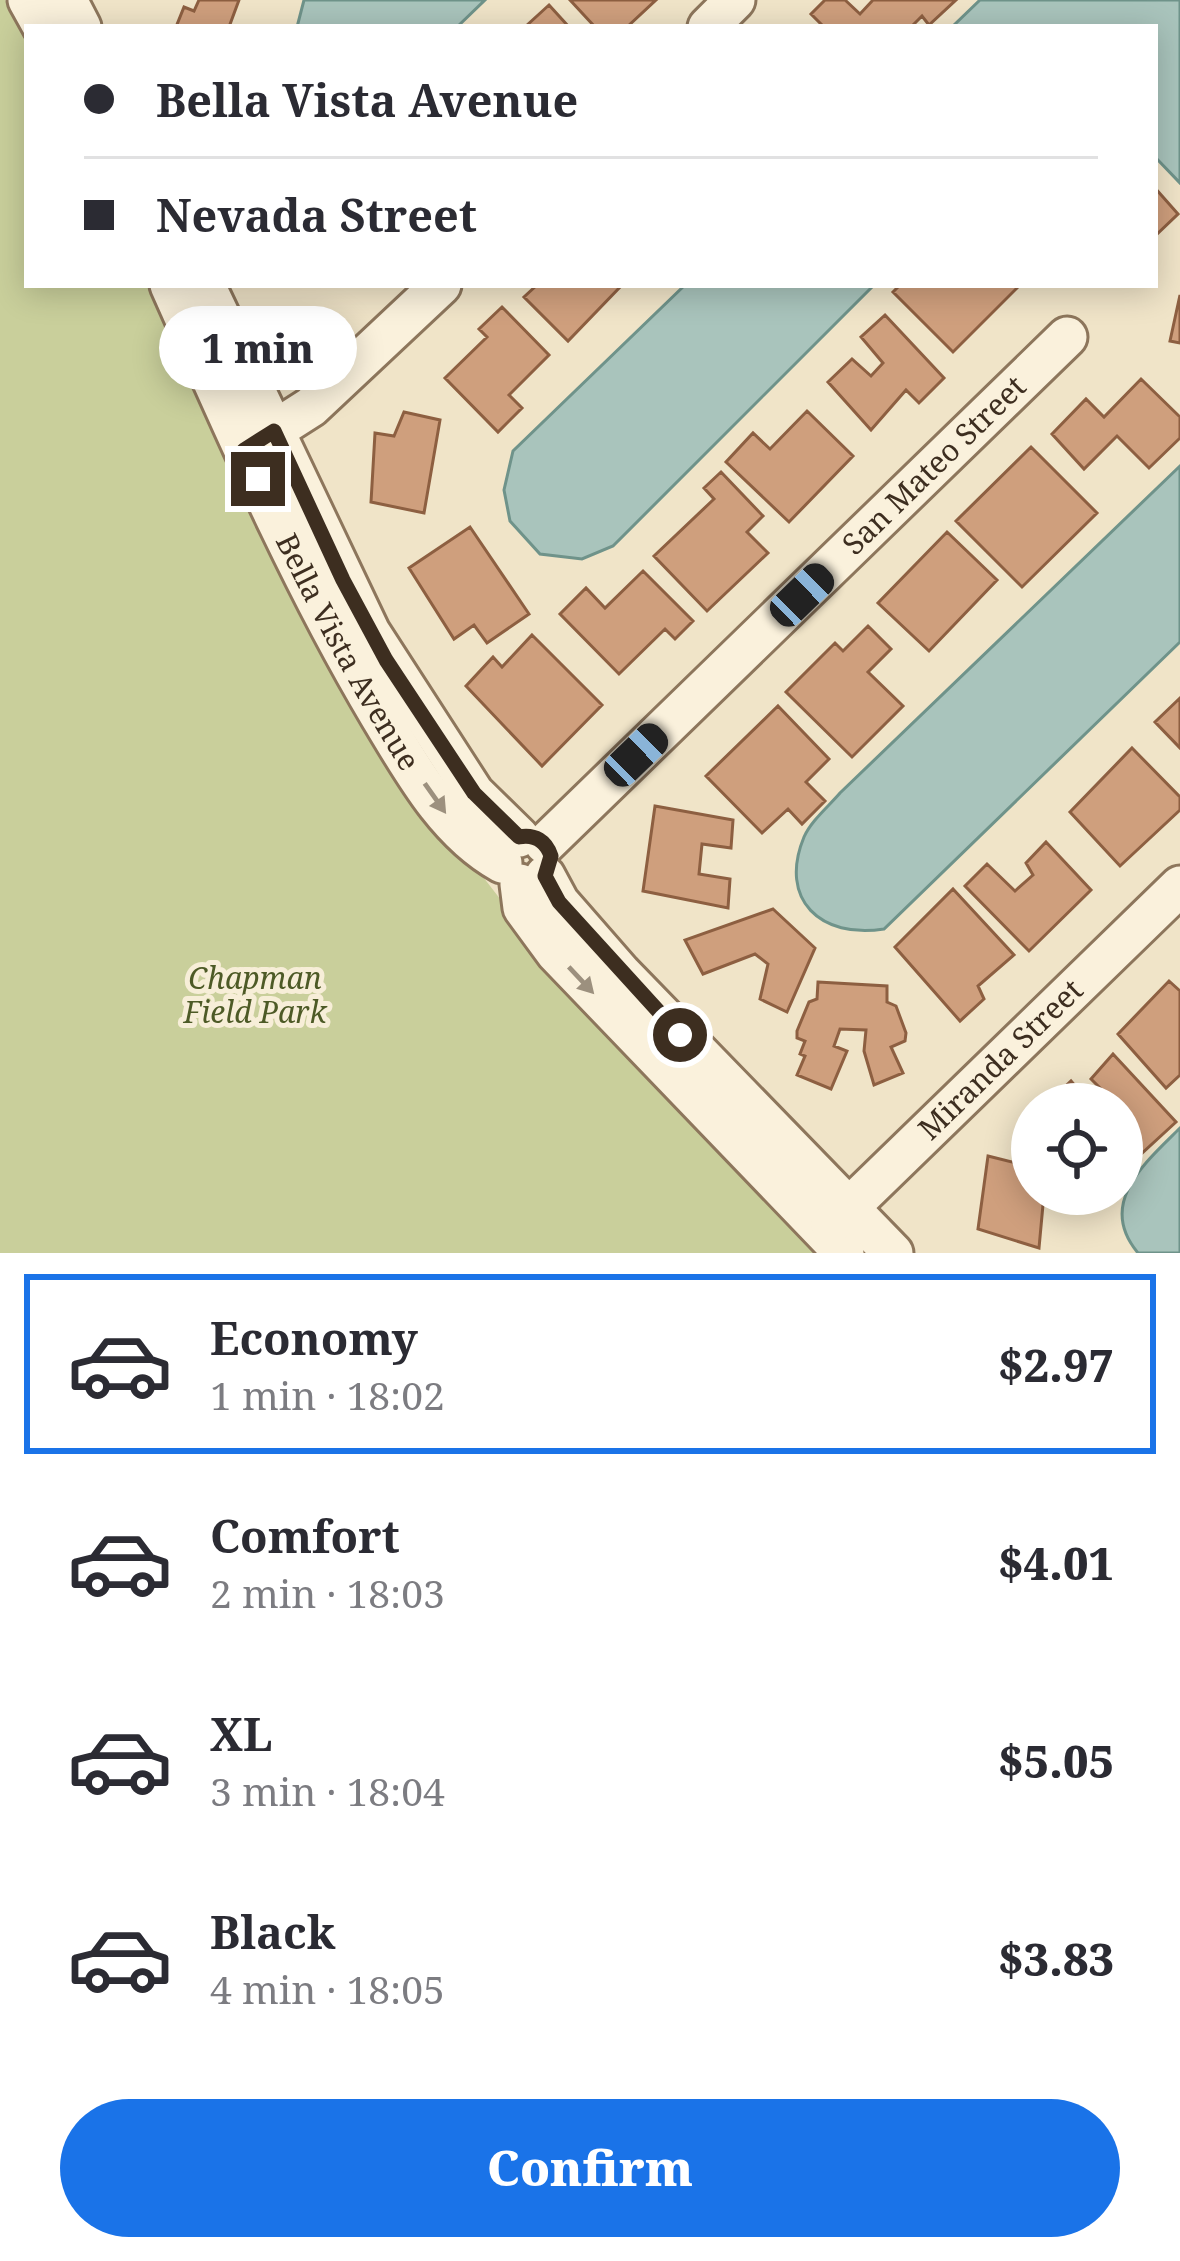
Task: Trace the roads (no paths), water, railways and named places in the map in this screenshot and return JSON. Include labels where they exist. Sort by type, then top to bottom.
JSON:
[{"type":"street","points":[[710,24],[735,0]]},
{"type":"street","name":"Bella Vista Avenue","points":[[172,288],[336,565],[386,660],[474,793],[559,902],[839,1231],[893,1253]]},
{"type":"street","name":"Bella Vista Avenue","points":[[207,288],[259,441]]},
{"type":"street","points":[[259,441],[329,391],[438,288]]},
{"type":"street","name":"San Mateo Street","points":[[526,861],[1066,338]]},
{"type":"street","name":"Miranda Street","points":[[839,1231],[1180,886]]},
{"type":"water","points":[[304,0],[485,0],[460,24],[298,24]]},
{"type":"water","points":[[980,0],[1180,0],[1180,183],[1158,160],[1158,24],[955,24]]},
{"type":"water","points":[[682,288],[871,288],[613,546],[582,559],[540,554],[510,521],[504,490],[513,451]]},
{"type":"water","points":[[1180,466],[1180,642],[884,929],[861,931],[824,921],[801,896],[797,879],[797,859],[815,820]]},
{"type":"water","points":[[1180,1128],[1180,1253],[1138,1253],[1126,1235],[1122,1215],[1143,1215],[1143,1167]]},
{"type":"park label","name":"Chapman Field Park","points":[[255,996]]}]
